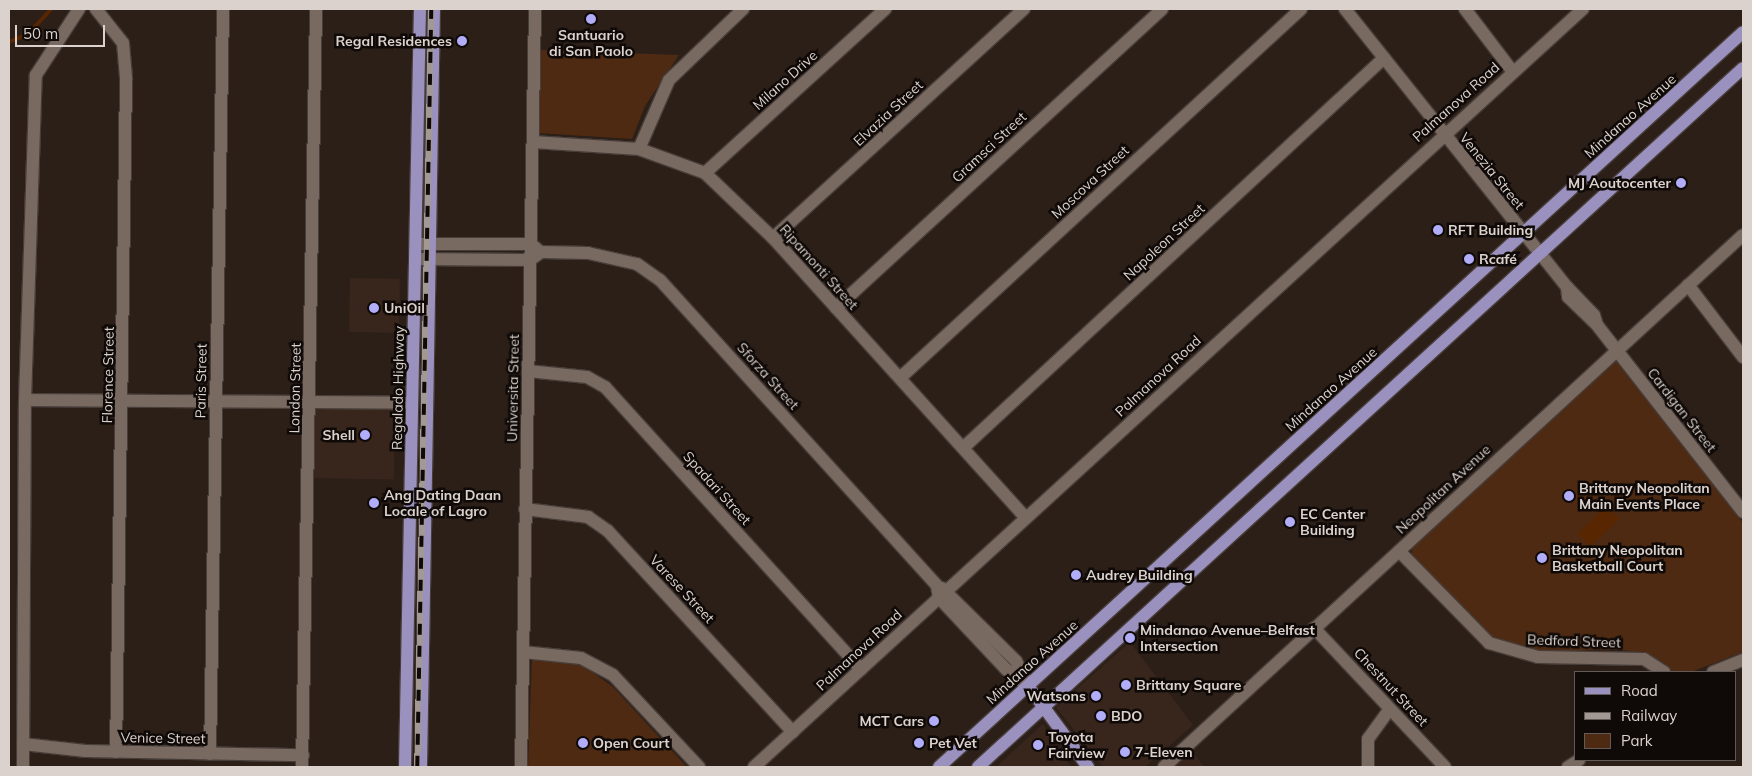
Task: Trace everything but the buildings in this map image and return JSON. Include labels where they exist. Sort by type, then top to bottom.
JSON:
[{"type":"main road","name":"Regalado Highway","points":[[405,767],[420,9]]},
{"type":"main road","points":[[421,767],[434,9]]},
{"type":"main road","name":"Mindanao Avenue","points":[[939,767],[1743,32]]},
{"type":"main road","points":[[978,767],[1743,68]]},
{"type":"main road","points":[[1028,686],[1045,706],[1088,767]]},
{"type":"street","points":[[23,767],[25,400],[36,75],[79,9]]},
{"type":"street","name":"Florence Street","points":[[96,9],[116,30],[125,60],[116,752]]},
{"type":"street","name":"Paris Street","points":[[210,754],[223,9]]},
{"type":"street","name":"London Street","points":[[303,761],[316,9]]},
{"type":"street","name":"Universita Street","points":[[521,767],[534,9]]},
{"type":"street","points":[[639,149],[669,80],[742,9]]},
{"type":"street","name":"Milano Drive","points":[[705,173],[885,9]]},
{"type":"street","name":"Elvazia Street","points":[[773,238],[1024,9]]},
{"type":"street","name":"Gramsci Street","points":[[836,308],[1162,9]]},
{"type":"street","name":"Moscova Street","points":[[900,378],[1301,9]]},
{"type":"street","name":"Venezia Street","points":[[1346,9],[1523,234]]},
{"type":"street","points":[[1465,9],[1513,72]]},
{"type":"street","name":"Palmanova Road","points":[[754,767],[861,669],[941,591],[1026,518],[1443,134],[1583,9]]},
{"type":"street","name":"Napoleon Street","points":[[963,448],[1384,58]]},
{"type":"street","name":"Ripamonti Street","points":[[533,142],[639,149],[705,173],[773,238],[1026,518]]},
{"type":"street","name":"Cardigan Street","points":[[1523,234],[1567,287],[1584,302],[1597,325],[1743,512]]},
{"type":"street","name":"Neopolitan Avenue","points":[[1164,767],[1743,234]]},
{"type":"street","points":[[416,244],[530,244],[541,252],[530,260],[416,259]]},
{"type":"street","points":[[459,244],[459,260]]},
{"type":"street","name":"Sforza Street","points":[[541,252],[614,256],[660,280],[941,591],[1016,661],[1028,686]]},
{"type":"street","points":[[1688,286],[1743,357]]},
{"type":"street","name":"Spadari Street","points":[[528,371],[587,377],[605,387],[861,669]]},
{"type":"street","points":[[25,400],[412,403]]},
{"type":"street","name":"Varese Street","points":[[526,508],[588,517],[608,532],[792,732]]},
{"type":"street","name":"Bedford Street","points":[[1399,551],[1489,644],[1538,657],[1644,659],[1662,671]]},
{"type":"street","name":"Chestnut Street","points":[[1314,628],[1445,767]]},
{"type":"street","points":[[523,652],[581,658],[614,675],[699,767]]},
{"type":"street","points":[[1716,671],[1743,660]]},
{"type":"street","points":[[1368,767],[1368,739],[1390,709]]},
{"type":"street","name":"Venice Street","points":[[23,744],[116,752],[210,754],[303,761]]},
{"type":"shaded area","points":[[350,278],[400,279],[399,333],[349,332]]},
{"type":"shaded area","points":[[315,406],[395,407],[394,479],[314,478]]},
{"type":"shaded area","points":[[1607,506],[1619,519],[1590,546],[1578,533]]},
{"type":"shaded area","points":[[1130,642],[1193,725],[1145,767],[1103,767],[1056,707]]},
{"type":"shaded area","name":"Toyota Fairview","points":[[1043,724],[1071,767],[996,767]]},
{"type":"shaded area","points":[[1192,751],[1204,767],[1175,767]]},
{"type":"green space","points":[[541,50],[679,55],[645,106],[632,139],[537,133]]},
{"type":"green space","points":[[1616,361],[1743,523],[1743,652],[1694,671],[1671,671],[1651,655],[1623,650],[1538,651],[1493,638],[1412,557],[1412,546]]},
{"type":"green space","points":[[532,657],[581,664],[613,687],[687,767],[528,767]]},
{"type":"waterway","points":[[9,42],[28,34],[51,9]]},
{"type":"railway","points":[[417,767],[431,9]]},
{"type":"place","name":"Santuario di San Paolo","points":[[591,19]]},
{"type":"place","name":"Regal Residences","points":[[462,41]]},
{"type":"place","name":"MJ Aoutocenter","points":[[1681,183]]},
{"type":"place","name":"RFT Building","points":[[1438,230]]},
{"type":"place","name":"Rcafé","points":[[1469,259]]},
{"type":"place","name":"UniOil","points":[[374,308]]},
{"type":"place","name":"Shell","points":[[365,435]]},
{"type":"place","name":"Brittany Neopolitan Main Events Place","points":[[1569,496]]},
{"type":"place","name":"Ang Dating Daan Locale of Lagro","points":[[374,503]]},
{"type":"place","name":"EC Center Building","points":[[1290,522]]},
{"type":"place","name":"Brittany Neopolitan Basketball Court","points":[[1542,558]]},
{"type":"place","name":"Audrey Building","points":[[1076,575]]},
{"type":"place","name":"Mindanao Avenue–Belfast Intersection","points":[[1130,638]]},
{"type":"place","name":"Brittany Square","points":[[1126,685]]},
{"type":"place","name":"Watsons","points":[[1096,696]]},
{"type":"place","name":"BDO","points":[[1101,716]]},
{"type":"place","name":"MCT Cars","points":[[934,721]]},
{"type":"place","name":"Open Court","points":[[583,743]]},
{"type":"place","name":"Pet Vet","points":[[919,743]]},
{"type":"place","name":"Toyota Fairview","points":[[1038,745]]},
{"type":"place","name":"7-Eleven","points":[[1125,752]]}]
